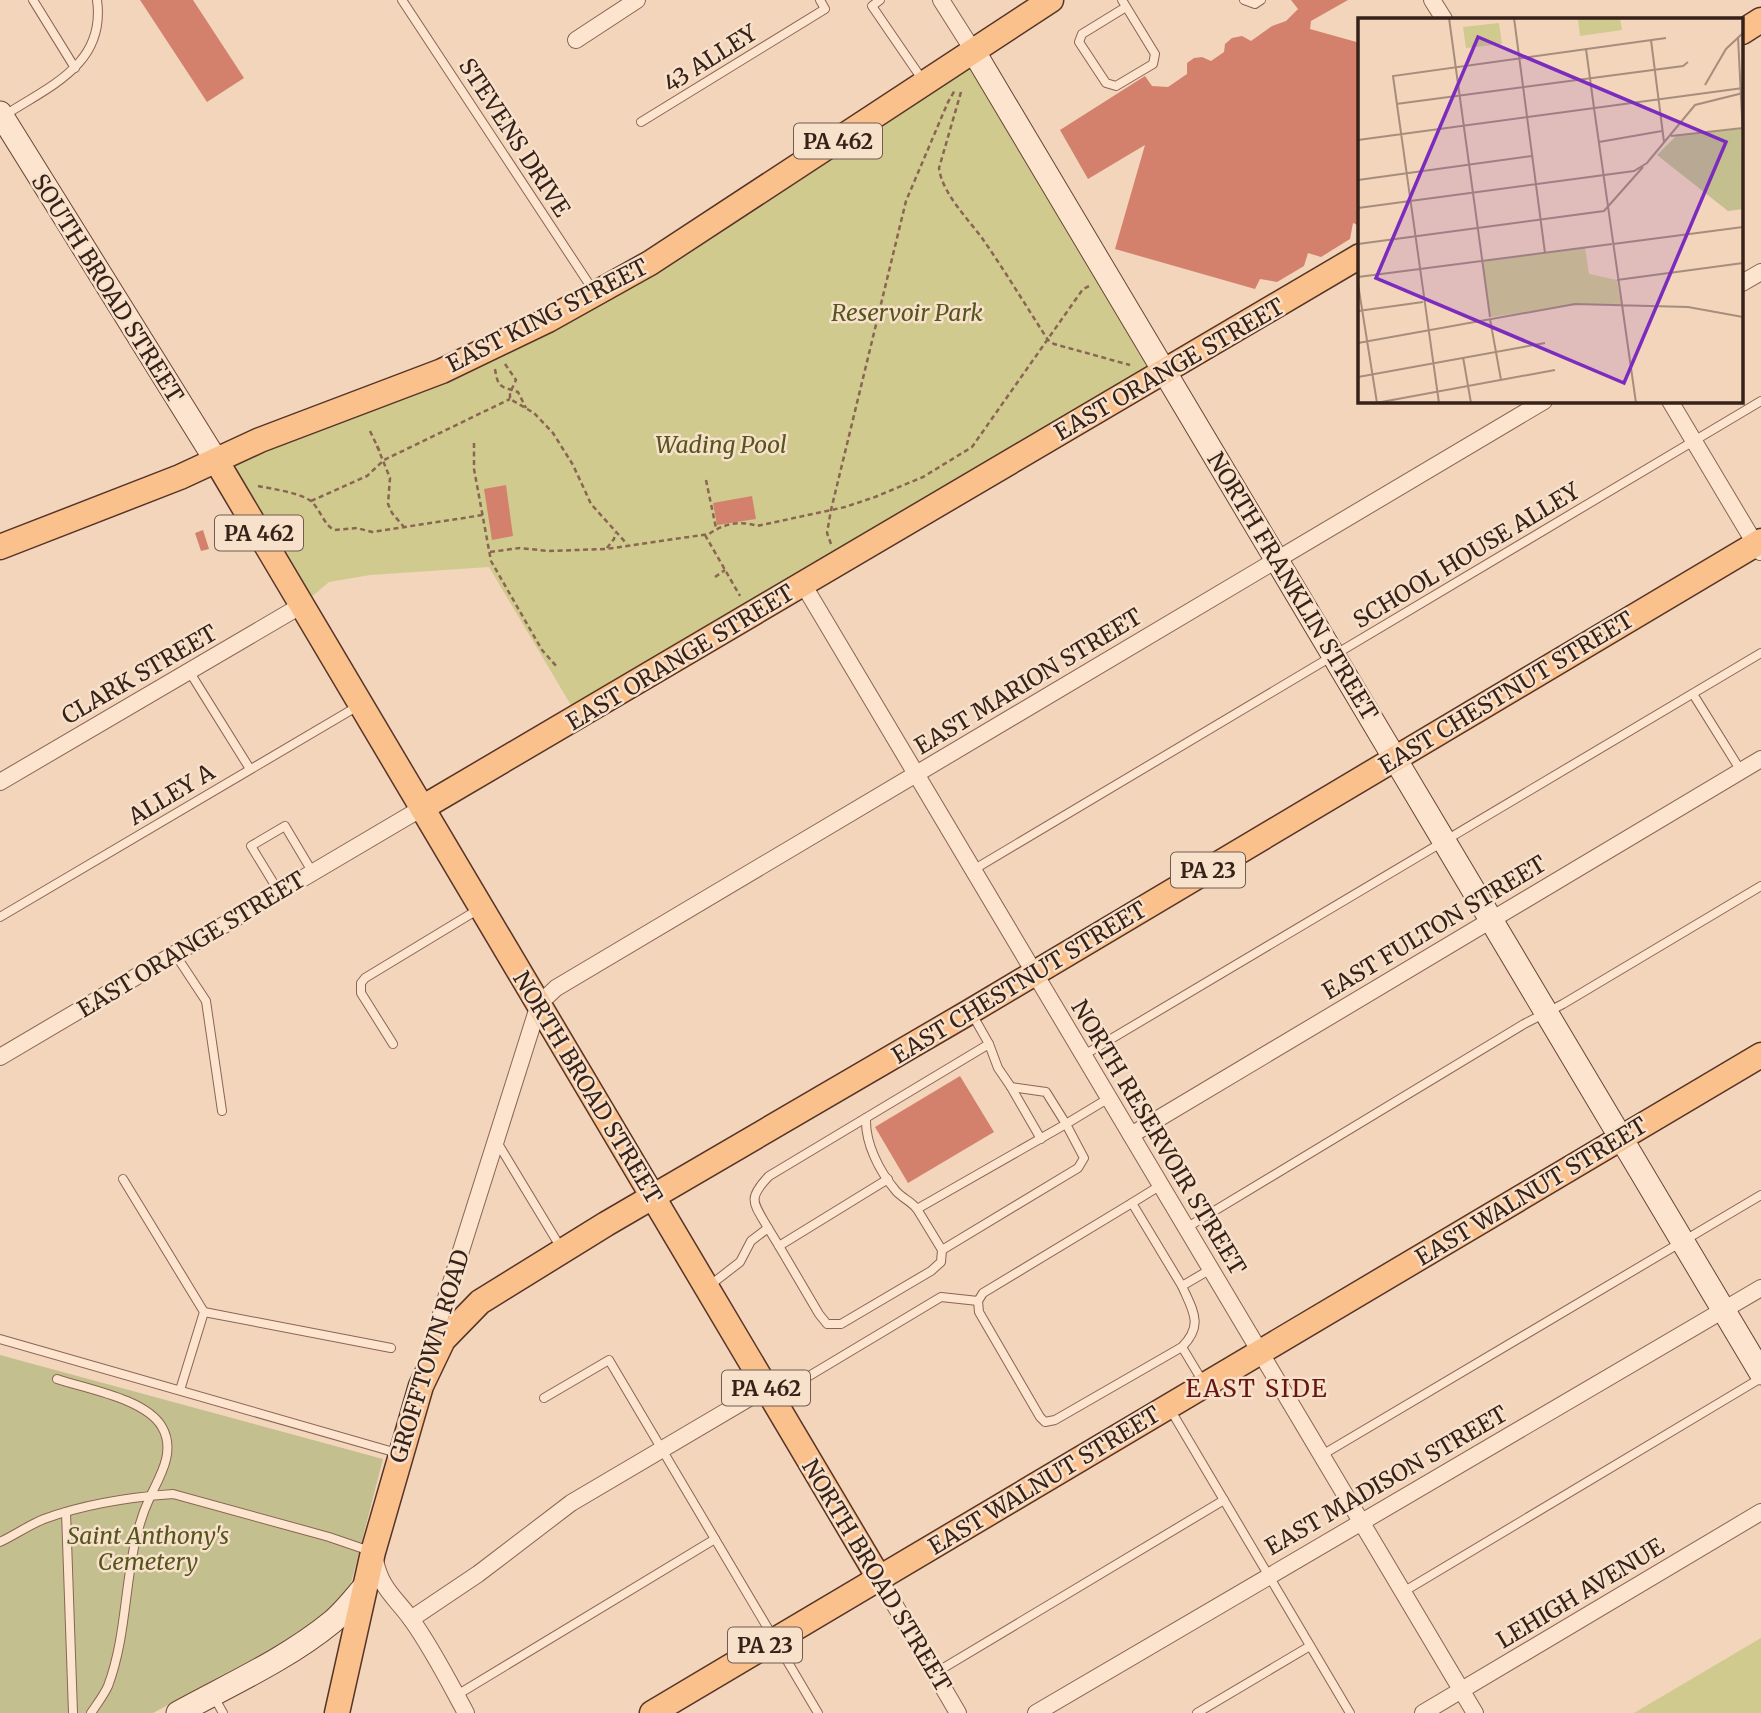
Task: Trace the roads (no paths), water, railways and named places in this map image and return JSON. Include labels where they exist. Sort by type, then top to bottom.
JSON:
[{"type":"main road","name":"EAST KING STREET","points":[[0,547],[217,462],[260,440],[383,395],[492,348],[596,295],[702,229],[1051,0]]},
{"type":"main road","points":[[1744,31],[1761,20]]},
{"type":"main road","name":"NORTH FRANKLIN STREET","points":[[974,52],[1761,1376]]},
{"type":"main road","name":"SOUTH BROAD STREET","points":[[1,115],[217,462]]},
{"type":"main road","name":"EAST ORANGE STREET","points":[[422,808],[1358,257]]},
{"type":"main road","name":"NORTH BROAD STREET","points":[[217,462],[879,1578]]},
{"type":"main road","name":"EAST CHESTNUT STREET","points":[[435,1354],[453,1328],[480,1302],[562,1251],[1759,546]]},
{"type":"main road","name":"EAST WALNUT STREET","points":[[652,1713],[1761,1055]]},
{"type":"main road","name":"GROFFTOWN ROAD","points":[[337,1713],[373,1552],[421,1386],[435,1354]]},
{"type":"main road","points":[[178,1713],[217,1704],[251,1674],[333,1621],[365,1586]]},
{"type":"street","points":[[576,40],[637,0]]},
{"type":"street","points":[[941,0],[974,52]]},
{"type":"street","points":[[1432,0],[1443,18]]},
{"type":"street","points":[[1744,282],[1761,272]]},
{"type":"street","name":"EAST MARION STREET","points":[[539,1004],[562,984],[1542,402]]},
{"type":"street","points":[[1671,402],[1759,546]]},
{"type":"street","name":"NORTH RESERVOIR STREET","points":[[803,584],[1475,1713]]},
{"type":"street","name":"CLARK STREET","points":[[0,782],[302,605]]},
{"type":"street","name":"EAST FULTON STREET","points":[[1131,1135],[1761,759]]},
{"type":"street","name":"EAST ORANGE STREET","points":[[0,1057],[422,808]]},
{"type":"street","name":"GROFFTOWN ROAD","points":[[435,1354],[440,1314],[539,1004]]},
{"type":"street","name":"EAST MADISON STREET","points":[[1036,1713],[1761,1288]]},
{"type":"street","points":[[411,1619],[478,1574],[571,1503],[662,1450],[769,1393]]},
{"type":"street","name":"LEHIGH AVENUE","points":[[1423,1713],[1761,1512]]},
{"type":"street","points":[[373,1552],[377,1571],[386,1591],[411,1619],[466,1713]]},
{"type":"street","name":"NORTH BROAD STREET","points":[[879,1578],[958,1713]]},
{"type":"street","points":[[251,1674],[278,1668]]},
{"type":"lane","points":[[33,0],[75,68]]},
{"type":"lane","points":[[1,115],[75,68],[83,59],[96,37],[97,0]]},
{"type":"lane","name":"STEVENS DRIVE","points":[[402,0],[596,295]]},
{"type":"lane","name":"43 ALLEY","points":[[642,122],[825,9],[820,0]]},
{"type":"lane","points":[[880,0],[872,6],[926,83]]},
{"type":"lane","points":[[1244,0],[1255,4],[1261,0]]},
{"type":"lane","points":[[1124,3],[1154,54],[1153,64],[1116,86],[1106,83],[1079,42],[1083,34],[1124,3]]},
{"type":"lane","name":"SCHOOL HOUSE ALLEY","points":[[974,870],[1761,401]]},
{"type":"lane","points":[[1084,1055],[1761,653]]},
{"type":"lane","points":[[189,671],[250,769]]},
{"type":"lane","points":[[1693,694],[1741,771]]},
{"type":"lane","name":"ALLEY A","points":[[0,917],[361,704]]},
{"type":"lane","points":[[279,892],[251,846],[285,826],[313,873]]},
{"type":"lane","points":[[1186,1228],[1761,886]]},
{"type":"lane","points":[[393,1044],[361,993],[361,983],[365,978],[481,908]]},
{"type":"lane","points":[[175,954],[206,1001],[222,1111]]},
{"type":"lane","points":[[971,1011],[989,1044],[998,1068],[1041,1139]]},
{"type":"lane","points":[[866,1118],[866,1134],[874,1155],[897,1193],[911,1201],[917,1209],[942,1250],[941,1262],[931,1271],[841,1324],[827,1324],[754,1203],[755,1190],[769,1176],[989,1044]]},
{"type":"lane","points":[[942,1250],[1079,1168],[1084,1158],[1045,1092],[1011,1087]]},
{"type":"lane","points":[[917,1209],[1109,1098]]},
{"type":"lane","points":[[496,1140],[562,1251]]},
{"type":"lane","points":[[123,1179],[204,1312],[391,1348]]},
{"type":"lane","points":[[779,1246],[888,1179]]},
{"type":"lane","points":[[1132,1203],[1182,1286],[1196,1317],[1192,1337],[1182,1347],[1055,1420],[1045,1422],[979,1312],[978,1301],[983,1293],[1161,1185]]},
{"type":"lane","points":[[1322,1455],[1761,1195]]},
{"type":"lane","points":[[707,1288],[740,1262],[751,1241],[768,1227]]},
{"type":"lane","points":[[1182,1286],[1211,1269]]},
{"type":"lane","points":[[769,1393],[942,1297],[978,1301]]},
{"type":"lane","points":[[180,1390],[204,1312]]},
{"type":"lane","points":[[0,1339],[400,1454]]},
{"type":"lane","points":[[1182,1347],[1205,1385]]},
{"type":"lane","points":[[544,1398],[609,1360],[818,1713]]},
{"type":"lane","points":[[1403,1592],[1761,1376]]},
{"type":"lane","points":[[57,1379],[139,1405],[155,1416],[164,1428],[168,1442],[164,1470],[135,1539],[125,1613],[108,1687],[91,1713]]},
{"type":"lane","points":[[1168,1406],[1350,1713]]},
{"type":"lane","points":[[0,1542],[66,1511],[151,1496],[182,1495],[373,1552]]},
{"type":"lane","points":[[935,1673],[1224,1500]]},
{"type":"lane","points":[[66,1511],[73,1713]]},
{"type":"lane","points":[[456,1695],[715,1539]]},
{"type":"lane","points":[[1197,1713],[1310,1646]]},
{"type":"district","name":"EAST SIDE","points":[[1257,1388]]},
{"type":"park label","name":"Reservoir Park","points":[[907,312]]},
{"type":"park label","name":"Wading Pool","points":[[721,444]]},
{"type":"park label","name":"Saint Anthony's Cemetery","points":[[148,1548]]}]
